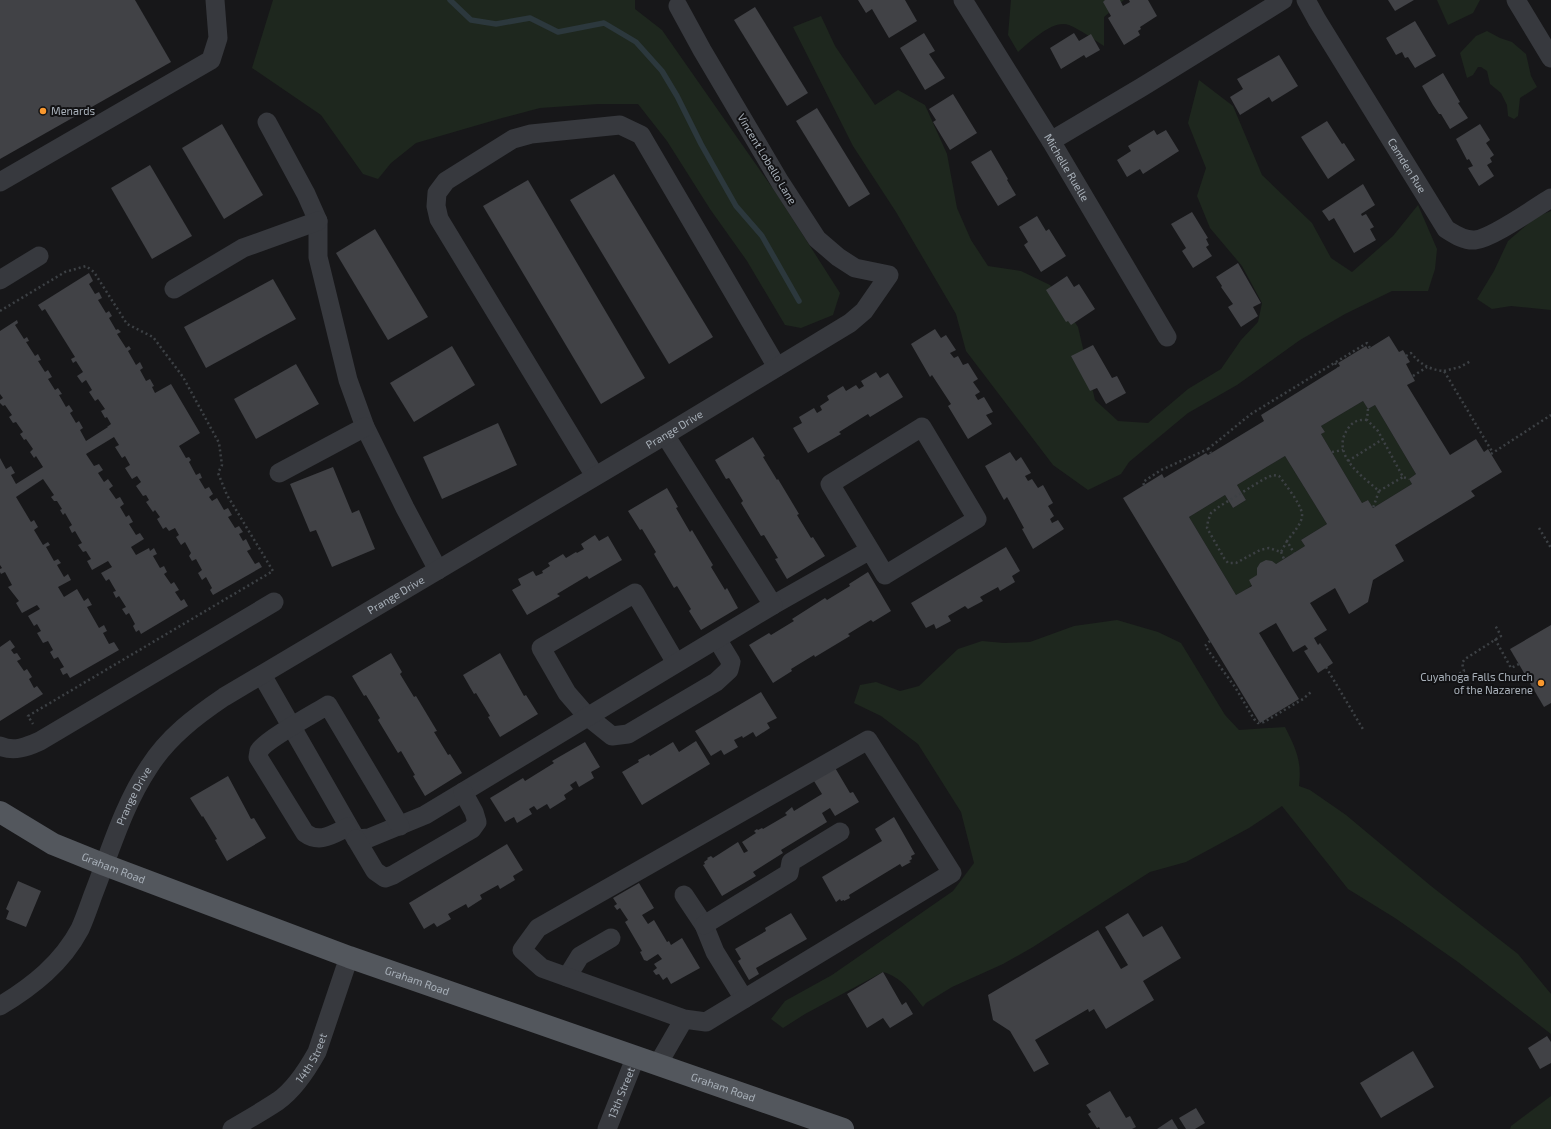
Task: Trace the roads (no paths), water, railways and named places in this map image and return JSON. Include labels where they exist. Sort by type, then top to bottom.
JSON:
[{"type":"main road","name":"Graham Road","points":[[0,812],[53,844],[105,865],[350,957],[843,1129]]},
{"type":"street","points":[[0,182],[211,60],[218,38],[215,0]]},
{"type":"street","name":"Michelle Ruelle","points":[[963,0],[1051,141],[1168,337]]},
{"type":"street","points":[[1051,141],[1283,0]]},
{"type":"street","name":"Camden Rue","points":[[1306,0],[1316,20],[1446,229],[1461,238],[1474,240],[1495,232],[1551,198]]},
{"type":"street","points":[[1516,0],[1551,58]]},
{"type":"street","name":"Vincent Lobello Lane","points":[[678,6],[702,50],[780,182],[817,239],[838,257],[855,268],[889,275]]},
{"type":"street","points":[[267,122],[306,194],[318,221],[318,257],[348,380],[365,427],[405,508],[438,570]]},
{"type":"street","points":[[595,476],[440,219],[436,206],[438,193],[446,181],[513,139],[531,134],[620,125],[641,134],[777,367]]},
{"type":"street","points":[[174,289],[243,248],[318,221]]},
{"type":"street","points":[[0,280],[39,256]]},
{"type":"street","name":"Prange Drive","points":[[0,1006],[20,994],[42,976],[63,955],[80,928],[133,794],[149,766],[168,742],[201,713],[850,323],[864,311],[889,275]]},
{"type":"street","points":[[279,473],[365,427]]},
{"type":"street","points":[[922,427],[977,519],[885,575],[870,550],[830,484],[922,427]]},
{"type":"street","points":[[665,435],[772,605]]},
{"type":"street","points":[[400,826],[328,705],[265,745],[259,751],[258,757],[305,834],[312,838],[322,838],[352,833],[370,838],[400,826],[425,815],[772,605],[870,550]]},
{"type":"street","points":[[676,663],[635,593],[541,648],[567,693],[587,716],[612,736],[628,734],[716,682],[729,670],[731,662],[717,639]]},
{"type":"street","points":[[0,746],[6,749],[24,748],[42,740],[274,602]]},
{"type":"street","points":[[262,675],[375,871],[385,878],[393,876],[472,829],[477,822],[474,812],[463,792]]},
{"type":"street","points":[[868,740],[952,873],[744,999],[706,1022],[684,1019],[542,968],[522,950],[538,928],[868,740]]},
{"type":"street","points":[[704,925],[789,874],[791,862],[840,832]]},
{"type":"street","points":[[684,895],[704,925],[715,952],[744,999]]},
{"type":"street","points":[[567,977],[580,956],[611,938]]},
{"type":"street","name":"14th Street","points":[[232,1129],[279,1100],[300,1079],[309,1067],[316,1052],[350,957]]},
{"type":"street","points":[[658,1064],[684,1019]]},
{"type":"street","name":"13th Street","points":[[606,1129],[636,1056]]},
{"type":"waterway","points":[[450,0],[471,20],[496,24],[530,18],[558,32],[604,23],[636,42],[662,71],[736,206],[762,236],[799,301]]},
{"type":"place","name":"Menards","points":[[43,111]]},
{"type":"place","name":"Cuyahoga Falls Church of the Nazarene","points":[[1541,683]]}]
